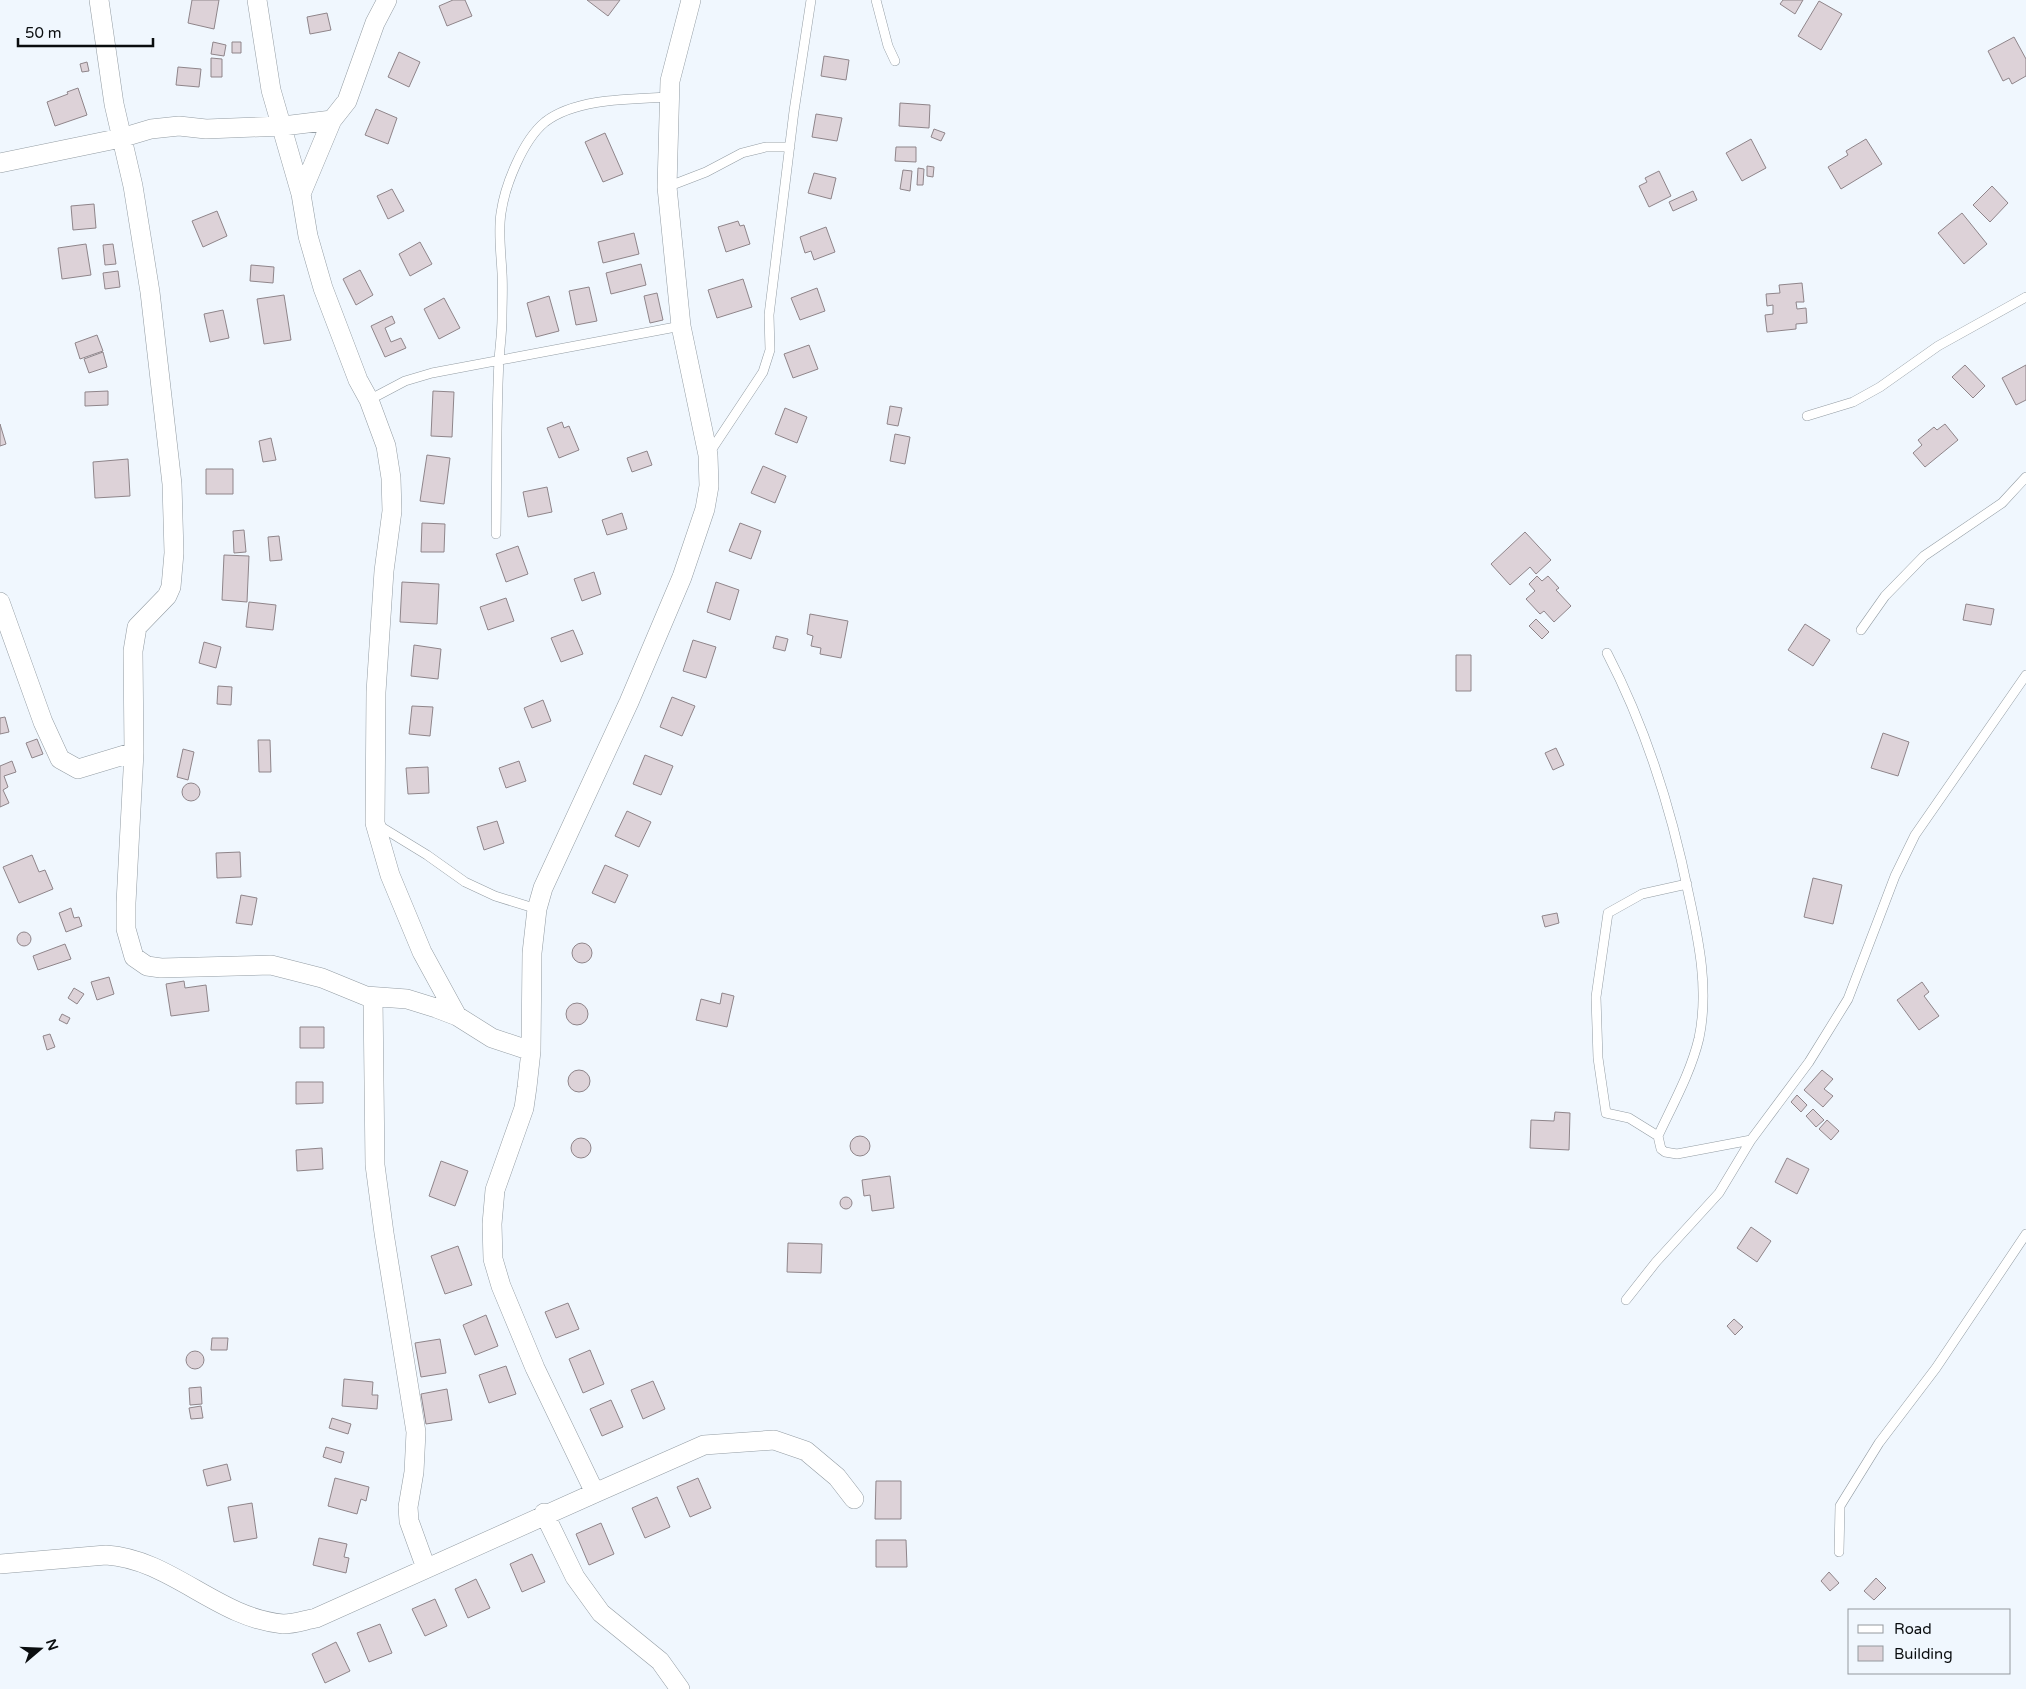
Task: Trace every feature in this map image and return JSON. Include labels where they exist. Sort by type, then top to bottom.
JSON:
[{"type":"street","points":[[98,0],[121,138],[134,186],[150,292],[172,484],[174,553],[171,587],[167,596],[137,627],[133,651],[134,752],[126,929],[134,957],[147,966],[161,968],[271,965],[322,978],[358,994],[407,999],[457,1016],[492,1038],[530,1051]]},
{"type":"street","points":[[257,0],[271,90],[283,126],[301,194],[308,236],[322,288],[358,380],[369,400],[386,446],[391,478],[392,511],[384,571],[376,692],[376,824],[390,875],[418,944],[457,1016]]},
{"type":"street","points":[[301,194],[332,120],[347,101],[375,24],[387,0]]},
{"type":"street","points":[[595,1493],[535,1368],[501,1286],[493,1259],[492,1224],[495,1190],[524,1108],[530,1051],[532,953],[537,909],[543,888],[629,702],[682,577],[705,509],[709,486],[708,455],[681,326],[667,188],[670,82],[691,0]]},
{"type":"street","points":[[0,163],[121,138],[151,129],[179,126],[206,129],[283,126],[332,120]]},
{"type":"street","points":[[0,602],[43,722],[60,759],[78,769],[134,752]]},
{"type":"street","points":[[373,997],[375,1165],[416,1432],[414,1472],[408,1507],[409,1521],[426,1568]]},
{"type":"street","points":[[0,1564],[106,1555],[122,1556],[138,1560],[159,1570],[226,1606],[283,1624],[316,1618],[544,1514],[704,1444],[774,1440],[806,1451],[837,1477],[854,1500]]},
{"type":"street","points":[[544,1514],[575,1577],[601,1613],[624,1634],[660,1661],[680,1689]]},
{"type":"lane","points":[[708,455],[763,372],[770,350],[769,315],[811,0]]},
{"type":"lane","points":[[876,0],[888,46],[895,61]]},
{"type":"lane","points":[[496,534],[499,360],[502,329],[501,213],[510,177],[529,141],[544,123],[558,114],[576,108],[619,100],[669,97]]},
{"type":"lane","points":[[667,188],[706,172],[742,153],[766,147],[790,147]]},
{"type":"lane","points":[[1807,416],[1853,402],[1880,387],[1938,346],[2026,297]]},
{"type":"lane","points":[[369,400],[405,381],[432,373],[681,326]]},
{"type":"lane","points":[[1861,630],[1885,596],[1924,556],[2002,502],[2026,477]]},
{"type":"lane","points":[[1607,653],[1624,685],[1663,788],[1700,945],[1704,990],[1699,1037],[1690,1065],[1658,1136],[1661,1149],[1671,1154],[1699,1151],[1751,1140]]},
{"type":"lane","points":[[1626,1300],[1656,1262],[1719,1193],[1751,1140],[1809,1062],[1848,999],[1895,876],[1915,835],[2026,675]]},
{"type":"lane","points":[[376,824],[427,855],[465,882],[495,896],[537,909]]},
{"type":"lane","points":[[1658,1136],[1629,1118],[1606,1113],[1598,1058],[1596,997],[1608,913],[1642,894],[1687,884]]},
{"type":"lane","points":[[1839,1552],[1840,1506],[1879,1443],[1936,1368],[2026,1234]]},
{"type":"building","points":[[192,0],[219,0],[214,29],[188,23]]},
{"type":"building","points":[[453,0],[465,0],[472,16],[447,26],[439,6]]},
{"type":"building","points":[[587,0],[620,0],[608,16]]},
{"type":"building","points":[[1783,0],[1803,0],[1795,14],[1780,4]]},
{"type":"building","points":[[1819,1],[1842,14],[1821,50],[1798,36]]},
{"type":"building","points":[[327,13],[331,30],[310,34],[307,17]]},
{"type":"building","points":[[2014,37],[2026,59],[2026,76],[2012,84],[2009,78],[2003,81],[1988,51]]},
{"type":"building","points":[[213,42],[226,45],[224,56],[211,54]]},
{"type":"building","points":[[232,42],[241,42],[241,53],[232,53]]},
{"type":"building","points":[[399,52],[420,62],[409,87],[388,77]]},
{"type":"building","points":[[824,56],[849,60],[846,80],[821,76]]},
{"type":"building","points":[[211,58],[222,59],[222,77],[211,77]]},
{"type":"building","points":[[87,62],[89,71],[82,72],[80,64]]},
{"type":"building","points":[[178,67],[201,69],[199,87],[176,85]]},
{"type":"building","points":[[78,88],[87,115],[55,126],[47,102]]},
{"type":"building","points":[[900,103],[930,105],[929,128],[899,126]]},
{"type":"building","points":[[376,109],[397,118],[388,144],[365,135]]},
{"type":"building","points":[[816,114],[842,118],[837,141],[812,137]]},
{"type":"building","points":[[934,129],[945,133],[941,141],[931,137]]},
{"type":"building","points":[[605,133],[623,174],[603,182],[585,142]]},
{"type":"building","points":[[1751,139],[1766,168],[1742,181],[1726,153]]},
{"type":"building","points":[[1866,139],[1882,164],[1841,189],[1828,167],[1848,155],[1846,151]]},
{"type":"building","points":[[896,147],[916,147],[916,162],[895,161]]},
{"type":"building","points":[[927,166],[934,167],[933,177],[927,176]]},
{"type":"building","points":[[918,168],[924,169],[923,185],[917,185]]},
{"type":"building","points":[[903,170],[912,171],[910,191],[900,189]]},
{"type":"building","points":[[1659,171],[1671,196],[1649,207],[1639,186],[1647,182],[1645,178]]},
{"type":"building","points":[[814,173],[836,178],[831,199],[808,193]]},
{"type":"building","points":[[1992,186],[2008,203],[1990,222],[1973,205]]},
{"type":"building","points":[[392,189],[404,211],[388,219],[377,196]]},
{"type":"building","points":[[1693,191],[1697,200],[1673,211],[1669,202]]},
{"type":"building","points":[[94,204],[96,228],[73,230],[71,206]]},
{"type":"building","points":[[217,211],[227,236],[203,247],[192,221]]},
{"type":"building","points":[[1962,213],[1987,244],[1964,264],[1938,233]]},
{"type":"building","points":[[738,221],[740,226],[744,225],[750,244],[726,252],[718,227]]},
{"type":"building","points":[[826,227],[835,252],[814,260],[811,251],[805,253],[800,237]]},
{"type":"building","points":[[634,233],[639,254],[603,263],[598,242]]},
{"type":"building","points":[[420,242],[432,264],[410,276],[399,254]]},
{"type":"building","points":[[86,244],[91,275],[62,279],[58,248]]},
{"type":"building","points":[[113,244],[116,264],[105,265],[103,245]]},
{"type":"building","points":[[641,264],[646,285],[611,294],[606,273]]},
{"type":"building","points":[[251,265],[274,267],[273,283],[250,281]]},
{"type":"building","points":[[360,270],[373,295],[356,305],[343,279]]},
{"type":"building","points":[[118,271],[120,287],[105,289],[103,273]]},
{"type":"building","points":[[743,279],[752,307],[717,318],[708,290]]},
{"type":"building","points":[[1802,283],[1804,302],[1796,302],[1797,309],[1806,308],[1807,323],[1796,324],[1796,329],[1767,332],[1765,315],[1773,314],[1773,305],[1767,306],[1766,294],[1780,293],[1779,285]]},
{"type":"building","points":[[589,287],[597,321],[576,325],[569,291]]},
{"type":"building","points":[[817,288],[825,311],[800,320],[791,298]]},
{"type":"building","points":[[657,293],[663,320],[650,323],[644,296]]},
{"type":"building","points":[[284,295],[291,340],[264,344],[257,299]]},
{"type":"building","points":[[549,296],[559,331],[536,337],[527,303]]},
{"type":"building","points":[[444,298],[460,328],[439,339],[424,309]]},
{"type":"building","points":[[223,310],[229,338],[210,342],[204,314]]},
{"type":"building","points":[[392,316],[395,323],[385,328],[391,342],[401,338],[406,348],[385,357],[371,326]]},
{"type":"building","points":[[97,335],[103,351],[80,359],[75,343]]},
{"type":"building","points":[[809,345],[818,369],[793,378],[784,354]]},
{"type":"building","points":[[103,352],[107,367],[89,373],[84,359]]},
{"type":"building","points":[[1965,365],[1985,386],[1973,398],[1952,377]]},
{"type":"building","points":[[2026,365],[2026,400],[2016,405],[2002,378]]},
{"type":"building","points":[[108,391],[108,405],[85,406],[85,392]]},
{"type":"building","points":[[433,391],[454,392],[452,437],[431,436]]},
{"type":"building","points":[[890,406],[902,408],[898,426],[887,424]]},
{"type":"building","points":[[785,408],[807,417],[797,443],[775,434]]},
{"type":"building","points":[[562,422],[564,428],[569,426],[579,450],[559,458],[547,428]]},
{"type":"building","points":[[0,424],[6,444],[0,446]]},
{"type":"building","points":[[1945,424],[1958,440],[1925,467],[1913,453],[1922,445],[1918,440],[1934,427],[1937,430]]},
{"type":"building","points":[[895,434],[910,437],[905,464],[890,461]]},
{"type":"building","points":[[271,438],[276,460],[263,462],[259,441]]},
{"type":"building","points":[[647,451],[652,465],[632,472],[627,458]]},
{"type":"building","points":[[427,455],[450,458],[444,504],[420,501]]},
{"type":"building","points":[[128,459],[130,496],[95,498],[93,462]]},
{"type":"building","points":[[763,466],[786,476],[775,503],[751,493]]},
{"type":"building","points":[[206,469],[233,469],[233,494],[206,494]]},
{"type":"building","points":[[547,487],[552,512],[528,517],[523,492]]},
{"type":"building","points":[[622,513],[627,529],[607,535],[602,520]]},
{"type":"building","points":[[422,523],[445,524],[444,552],[421,552]]},
{"type":"building","points":[[740,523],[761,531],[751,559],[729,551]]},
{"type":"building","points":[[244,530],[246,552],[234,553],[233,531]]},
{"type":"building","points":[[1525,532],[1551,560],[1536,574],[1530,567],[1510,585],[1491,564]]},
{"type":"building","points":[[279,536],[282,560],[270,561],[268,537]]},
{"type":"building","points":[[518,546],[528,574],[506,582],[496,554]]},
{"type":"building","points":[[224,555],[249,556],[247,602],[222,600]]},
{"type":"building","points":[[594,572],[601,594],[582,601],[574,579]]},
{"type":"building","points":[[1537,576],[1542,581],[1548,576],[1559,588],[1556,590],[1571,606],[1554,622],[1544,611],[1540,614],[1526,599],[1535,591],[1529,584]]},
{"type":"building","points":[[402,582],[439,584],[437,624],[400,622]]},
{"type":"building","points":[[716,582],[739,590],[730,620],[707,612]]},
{"type":"building","points":[[506,598],[514,621],[488,630],[480,607]]},
{"type":"building","points":[[249,602],[276,605],[273,630],[246,627]]},
{"type":"building","points":[[1966,604],[1994,609],[1991,625],[1963,620]]},
{"type":"building","points":[[810,614],[848,621],[841,658],[820,654],[821,648],[811,646],[813,636],[807,634]]},
{"type":"building","points":[[1536,619],[1549,632],[1542,639],[1529,626]]},
{"type":"building","points":[[1805,624],[1830,640],[1813,666],[1788,650]]},
{"type":"building","points":[[573,630],[583,654],[561,662],[551,638]]},
{"type":"building","points":[[776,636],[788,639],[785,651],[773,648]]},
{"type":"building","points":[[693,640],[716,647],[706,678],[683,671]]},
{"type":"building","points":[[204,642],[221,647],[216,668],[199,663]]},
{"type":"building","points":[[414,645],[441,649],[438,679],[411,676]]},
{"type":"building","points":[[1456,655],[1471,655],[1471,691],[1456,691]]},
{"type":"building","points":[[218,686],[232,687],[231,705],[217,704]]},
{"type":"building","points":[[672,697],[695,706],[682,736],[660,727]]},
{"type":"building","points":[[543,700],[551,721],[532,728],[524,708]]},
{"type":"building","points":[[412,706],[433,707],[430,736],[409,734]]},
{"type":"building","points":[[5,717],[9,732],[0,734],[0,718]]},
{"type":"building","points":[[1883,733],[1909,742],[1898,776],[1871,768]]},
{"type":"building","points":[[37,739],[43,754],[32,758],[26,743]]},
{"type":"building","points":[[258,740],[270,740],[271,772],[259,772]]},
{"type":"building","points":[[1556,748],[1564,765],[1553,770],[1545,753]]},
{"type":"building","points":[[183,749],[194,752],[188,780],[177,777]]},
{"type":"building","points":[[645,755],[673,766],[661,795],[633,784]]},
{"type":"building","points":[[12,761],[16,772],[4,776],[8,787],[3,790],[9,803],[0,807],[0,766]]},
{"type":"building","points":[[519,761],[526,781],[506,788],[499,768]]},
{"type":"building","points":[[428,767],[429,793],[408,794],[406,768]]},
{"type":"building","points":[[191,783],[197,786],[200,792],[197,798],[191,801],[185,798],[182,792],[185,786]]},
{"type":"building","points":[[627,811],[651,822],[639,847],[615,836]]},
{"type":"building","points":[[497,821],[504,843],[484,850],[477,827]]},
{"type":"building","points":[[240,852],[241,877],[217,878],[216,853]]},
{"type":"building","points":[[32,855],[39,872],[45,870],[53,889],[19,903],[3,867]]},
{"type":"building","points":[[605,865],[628,875],[615,903],[592,893]]},
{"type":"building","points":[[1813,878],[1842,885],[1833,924],[1804,917]]},
{"type":"building","points":[[241,895],[257,898],[252,925],[236,923]]},
{"type":"building","points":[[71,908],[74,918],[79,917],[82,926],[66,932],[59,913]]},
{"type":"building","points":[[1557,913],[1559,923],[1545,927],[1542,916]]},
{"type":"building","points":[[24,932],[29,934],[31,939],[29,944],[24,946],[19,944],[17,939],[19,934]]},
{"type":"building","points":[[582,943],[589,946],[592,953],[589,960],[582,963],[575,960],[572,953],[575,946]]},
{"type":"building","points":[[65,944],[71,959],[38,970],[33,956]]},
{"type":"building","points":[[109,977],[114,994],[97,1000],[91,982]]},
{"type":"building","points":[[184,981],[185,988],[206,985],[209,1011],[171,1016],[166,984]]},
{"type":"building","points":[[1922,982],[1929,992],[1924,996],[1939,1016],[1919,1030],[1897,1000]]},
{"type":"building","points":[[74,988],[84,994],[77,1004],[68,998]]},
{"type":"building","points":[[722,993],[734,996],[727,1027],[696,1020],[701,999],[720,1004]]},
{"type":"building","points":[[577,1003],[585,1006],[588,1014],[585,1022],[577,1025],[569,1022],[566,1014],[569,1006]]},
{"type":"building","points":[[62,1014],[70,1018],[67,1024],[59,1020]]},
{"type":"building","points":[[300,1027],[324,1027],[324,1048],[300,1048]]},
{"type":"building","points":[[50,1034],[55,1047],[47,1050],[43,1036]]},
{"type":"building","points":[[579,1070],[587,1073],[590,1081],[587,1089],[579,1092],[571,1089],[568,1081],[571,1073]]},
{"type":"building","points":[[1822,1070],[1833,1079],[1824,1089],[1833,1096],[1823,1107],[1804,1090]]},
{"type":"building","points":[[296,1082],[323,1082],[323,1103],[296,1104]]},
{"type":"building","points":[[1797,1095],[1807,1105],[1801,1112],[1791,1102]]},
{"type":"building","points":[[1813,1109],[1824,1120],[1816,1127],[1806,1116]]},
{"type":"building","points":[[1555,1112],[1570,1113],[1569,1150],[1530,1148],[1531,1120],[1554,1121]]},
{"type":"building","points":[[1827,1120],[1839,1131],[1831,1140],[1819,1129]]},
{"type":"building","points":[[860,1136],[867,1139],[870,1146],[867,1153],[860,1156],[853,1153],[850,1146],[853,1139]]},
{"type":"building","points":[[581,1138],[588,1141],[591,1148],[588,1155],[581,1158],[574,1155],[571,1148],[574,1141]]},
{"type":"building","points":[[322,1148],[323,1169],[297,1171],[296,1150]]},
{"type":"building","points":[[1787,1158],[1809,1169],[1797,1194],[1775,1182]]},
{"type":"building","points":[[441,1161],[468,1171],[455,1206],[429,1196]]},
{"type":"building","points":[[890,1176],[894,1208],[872,1211],[870,1195],[864,1196],[862,1180]]},
{"type":"building","points":[[844,1197],[848,1197],[852,1203],[848,1209],[844,1209],[840,1205],[840,1201]]},
{"type":"building","points":[[1751,1227],[1771,1241],[1757,1262],[1737,1248]]},
{"type":"building","points":[[788,1243],[822,1244],[821,1273],[787,1272]]},
{"type":"building","points":[[458,1246],[472,1285],[445,1294],[431,1256]]},
{"type":"building","points":[[568,1303],[579,1329],[556,1338],[545,1312]]},
{"type":"building","points":[[486,1315],[498,1346],[475,1355],[463,1325]]},
{"type":"building","points":[[1734,1319],[1743,1327],[1735,1335],[1727,1326]]},
{"type":"building","points":[[212,1338],[228,1338],[227,1350],[211,1350]]},
{"type":"building","points":[[440,1339],[446,1373],[421,1377],[415,1343]]},
{"type":"building","points":[[590,1350],[604,1384],[583,1393],[569,1359]]},
{"type":"building","points":[[195,1351],[201,1354],[204,1360],[201,1366],[195,1369],[189,1366],[186,1360],[189,1354]]},
{"type":"building","points":[[506,1366],[516,1394],[489,1403],[479,1375]]},
{"type":"building","points":[[344,1379],[373,1382],[372,1395],[378,1395],[377,1409],[342,1406]]},
{"type":"building","points":[[653,1381],[665,1409],[643,1419],[631,1390]]},
{"type":"building","points":[[201,1387],[202,1404],[190,1405],[189,1388]]},
{"type":"building","points":[[447,1389],[452,1420],[426,1424],[421,1394]]},
{"type":"building","points":[[611,1400],[623,1427],[602,1436],[590,1409]]},
{"type":"building","points":[[201,1406],[203,1418],[191,1419],[189,1408]]},
{"type":"building","points":[[332,1418],[351,1424],[348,1434],[329,1428]]},
{"type":"building","points":[[326,1447],[344,1452],[341,1463],[323,1457]]},
{"type":"building","points":[[227,1464],[231,1480],[207,1486],[203,1470]]},
{"type":"building","points":[[335,1478],[369,1487],[366,1501],[361,1499],[357,1514],[328,1506]]},
{"type":"building","points":[[698,1478],[711,1508],[690,1517],[677,1487]]},
{"type":"building","points":[[876,1481],[901,1481],[901,1519],[875,1519]]},
{"type":"building","points":[[657,1497],[670,1527],[645,1538],[632,1508]]},
{"type":"building","points":[[252,1503],[257,1538],[234,1542],[228,1507]]},
{"type":"building","points":[[601,1523],[614,1554],[589,1565],[576,1534]]},
{"type":"building","points":[[319,1538],[347,1544],[344,1557],[349,1558],[346,1573],[313,1565]]},
{"type":"building","points":[[876,1540],[906,1540],[907,1567],[876,1567]]},
{"type":"building","points":[[532,1554],[545,1582],[522,1592],[510,1564]]},
{"type":"building","points":[[1829,1572],[1839,1583],[1830,1591],[1821,1581]]},
{"type":"building","points":[[1876,1578],[1886,1588],[1874,1600],[1864,1591]]},
{"type":"building","points":[[476,1579],[490,1608],[468,1618],[455,1589]]},
{"type":"building","points":[[435,1599],[447,1626],[425,1636],[412,1609]]},
{"type":"building","points":[[380,1624],[392,1653],[369,1662],[357,1633]]},
{"type":"building","points":[[336,1642],[350,1671],[325,1683],[312,1654]]}]
